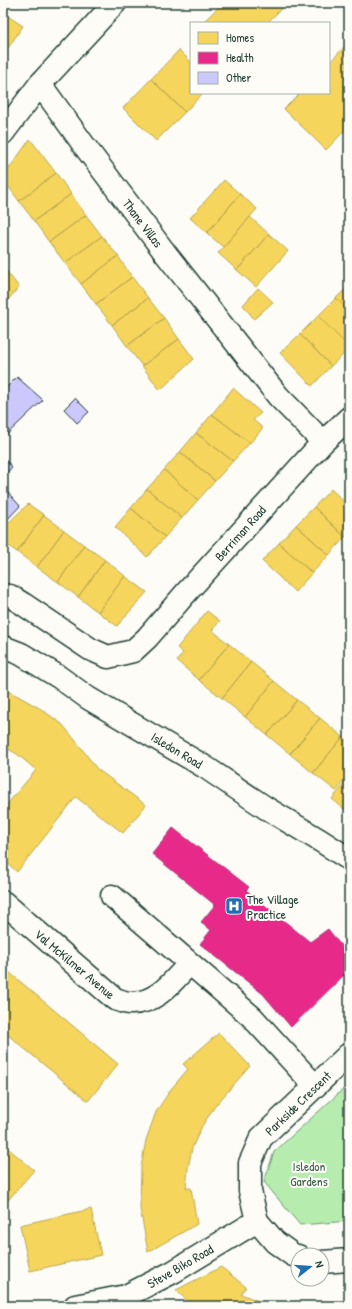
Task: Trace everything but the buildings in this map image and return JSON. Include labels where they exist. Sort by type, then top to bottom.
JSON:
[{"type":"main road","points":[[3,132],[40,84],[115,3]]},
{"type":"main road","name":"Thane Villas","points":[[40,84],[166,254],[278,396],[323,442]]},
{"type":"main road","name":"Berriman Road","points":[[3,596],[10,596],[90,649],[108,657],[134,651],[148,638],[185,594],[323,442],[349,418]]},
{"type":"main road","name":"Isledon Road","points":[[3,647],[20,654],[88,698],[205,767],[266,808],[349,859]]},
{"type":"main road","points":[[112,896],[252,1017],[315,1086]]},
{"type":"main road","name":"Val McKilmer Avenue","points":[[3,902],[115,999],[130,1003],[146,1001],[162,993],[189,964]]},
{"type":"main road","name":"Parkside Crescent","points":[[290,1252],[275,1242],[257,1221],[250,1191],[250,1163],[261,1138],[349,1054]]},
{"type":"main road","name":"Steve Biko Road","points":[[75,1306],[126,1296],[173,1272],[257,1221]]},
{"type":"main road","points":[[330,1261],[349,1260]]},
{"type":"green space","name":"Isledon Gardens","points":[[349,1084],[349,1221],[300,1225],[264,1182],[274,1152]]},
{"type":"place","name":"The Village Practice","points":[[234,906]]}]
